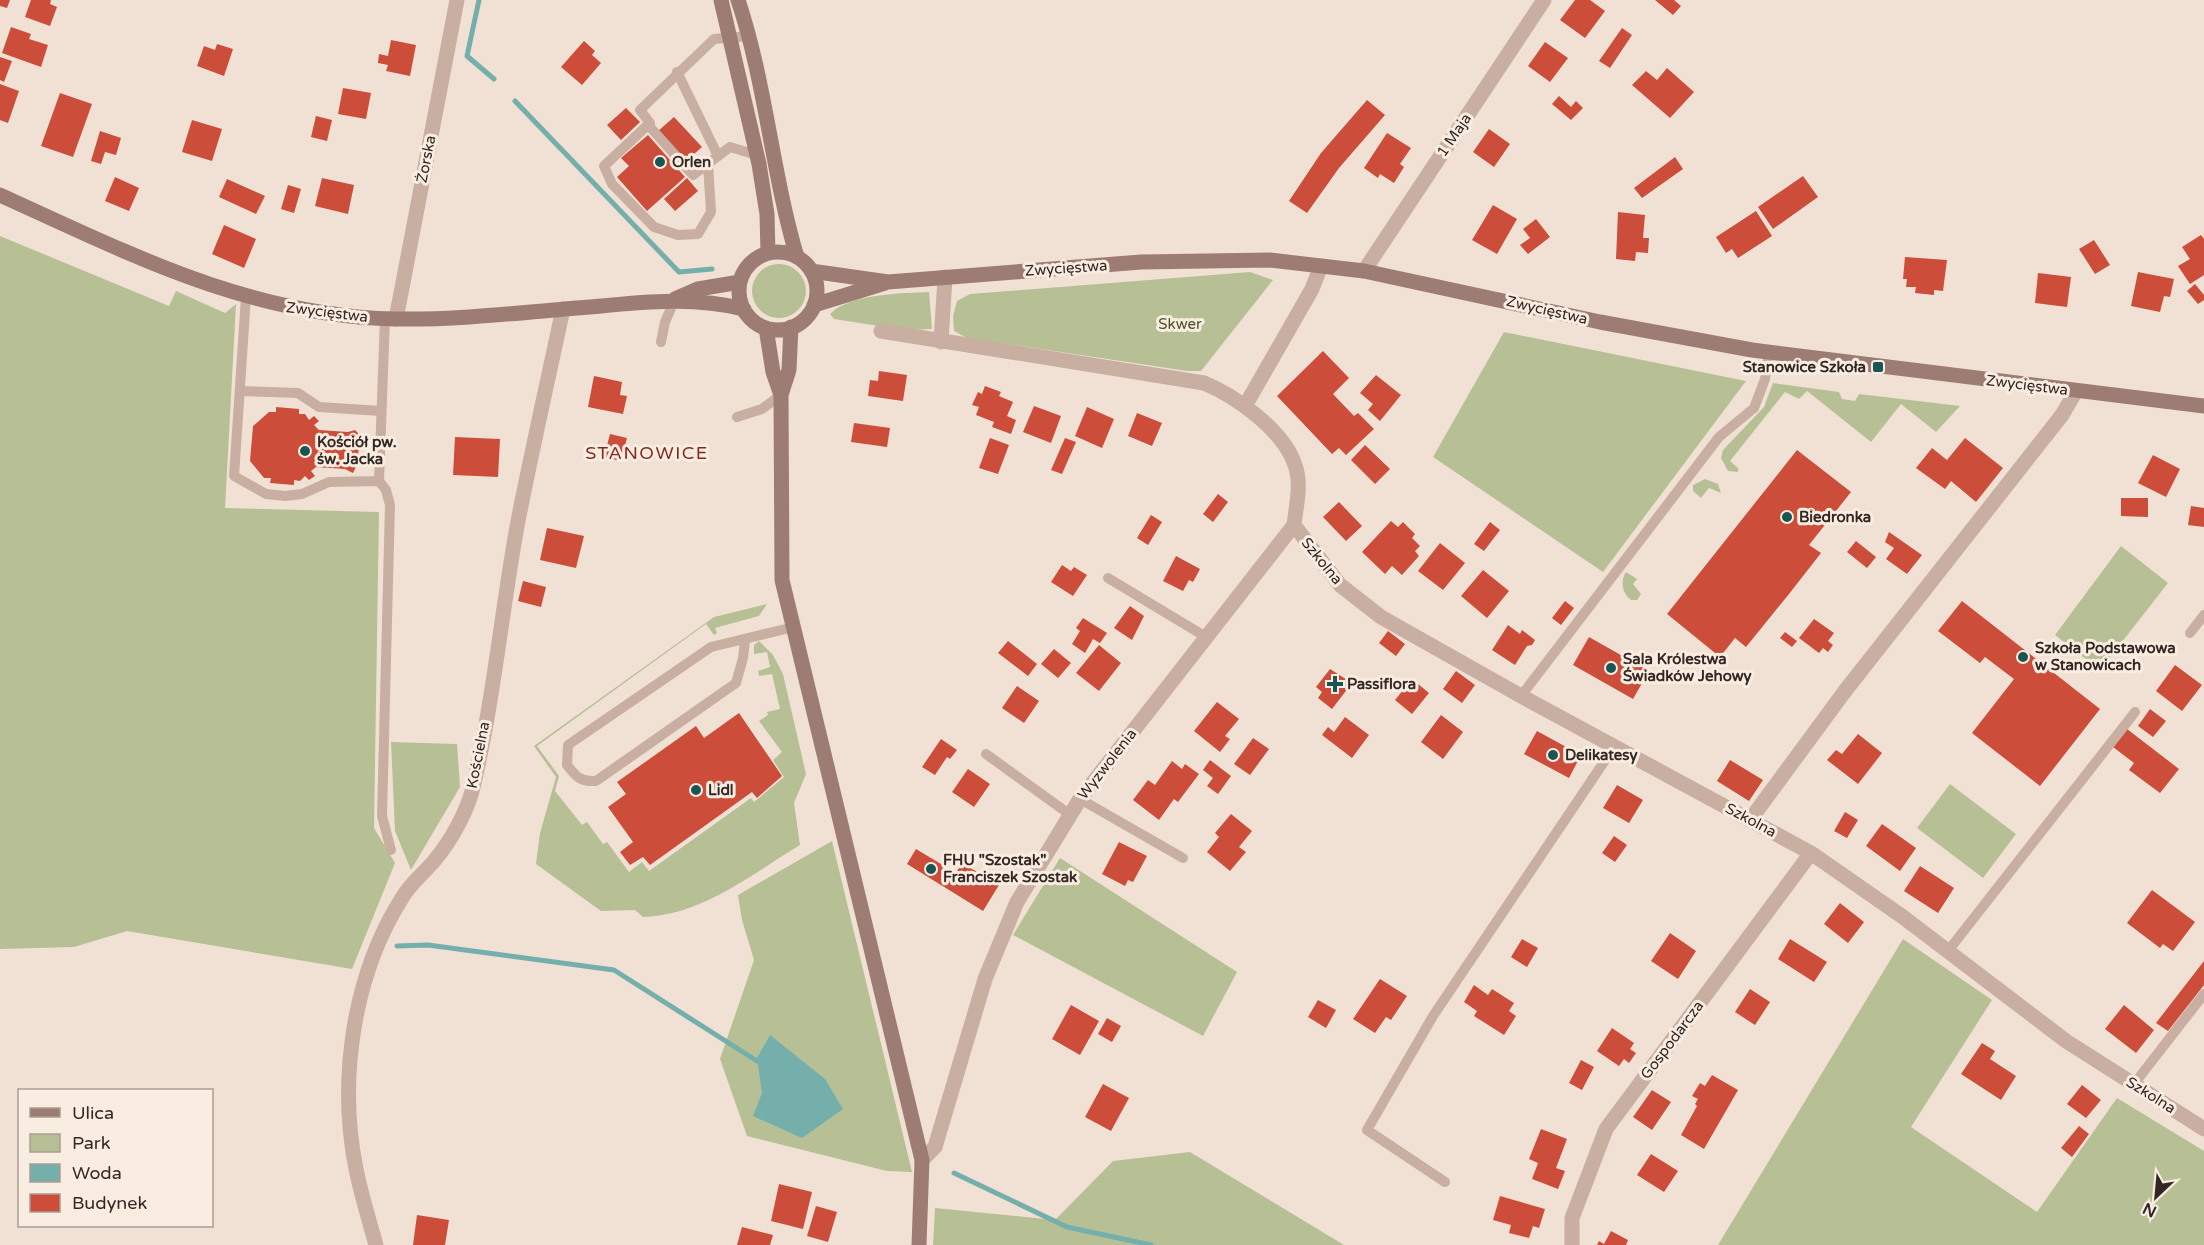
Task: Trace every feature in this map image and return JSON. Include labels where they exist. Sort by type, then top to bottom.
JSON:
[{"type":"main road","points":[[721,0],[757,155],[767,214],[768,253]]},
{"type":"main road","points":[[738,0],[749,36],[785,213],[797,257]]},
{"type":"main road","name":"Zwycięstwa","points":[[0,195],[156,265],[246,297],[308,312],[391,319],[563,309],[675,299],[744,309]]},
{"type":"main road","points":[[768,253],[788,253],[797,257],[811,271],[817,287],[814,305],[803,321],[791,327],[766,328],[757,323],[744,309],[739,291],[740,282],[746,269],[756,259],[768,253]]},
{"type":"main road","name":"Zwycięstwa","points":[[814,305],[888,282],[1186,260],[1270,260],[1364,271],[1600,322],[1769,353],[2204,406]]},
{"type":"main road","name":"Zwycięstwa","points":[[811,271],[888,282]]},
{"type":"main road","name":"Zwycięstwa","points":[[675,299],[698,289],[740,282]]},
{"type":"main road","points":[[780,395],[789,370],[791,327]]},
{"type":"main road","points":[[766,328],[773,372],[780,395],[782,580],[921,1160],[919,1245]]},
{"type":"street","name":"Żorska","points":[[391,319],[457,0]]},
{"type":"street","name":"1 Maja","points":[[1364,271],[1544,0]]},
{"type":"street","points":[[881,332],[1204,383],[1225,391],[1245,406],[1312,289],[1322,266]]},
{"type":"street","points":[[941,342],[945,277]]},
{"type":"street","name":"Kościelna","points":[[376,1245],[356,1168],[350,1113],[350,1086],[361,996],[368,964],[386,923],[408,888],[435,860],[456,828],[474,786],[518,521],[563,309]]},
{"type":"street","points":[[1750,820],[1845,691],[2062,415],[2076,391]]},
{"type":"street","name":"Wyzwolenia","points":[[921,1160],[935,1147],[986,979],[1017,902],[1080,799],[1294,525],[1299,491],[1295,465],[1282,443],[1245,406]]},
{"type":"street","name":"Szkolna","points":[[1294,525],[1340,585],[1381,617],[1521,696],[1811,853],[1948,951],[2066,1041],[2204,1129]]},
{"type":"street","name":"Gospodarcza","points":[[1572,1245],[1572,1218],[1606,1129],[1811,853]]},
{"type":"lane","points":[[749,36],[714,39],[677,72],[640,110],[650,123],[650,127],[693,175],[730,147],[757,155]]},
{"type":"lane","points":[[677,72],[718,156]]},
{"type":"lane","points":[[650,123],[604,166],[612,184],[654,227],[678,235],[698,234],[711,212],[708,164]]},
{"type":"lane","points":[[246,297],[234,476],[266,494],[285,496],[302,494],[329,482],[378,481]]},
{"type":"lane","points":[[661,342],[665,322],[675,299]]},
{"type":"lane","points":[[391,319],[381,411],[378,481],[386,490],[390,505],[382,816],[391,850]]},
{"type":"lane","points":[[1521,696],[1719,437],[1754,408],[1765,379],[1769,353]]},
{"type":"lane","points":[[240,391],[298,393],[319,407],[381,411]]},
{"type":"lane","points":[[737,417],[762,409],[780,395]]},
{"type":"lane","points":[[1108,578],[1206,637]]},
{"type":"lane","points":[[2190,633],[2204,615]]},
{"type":"lane","points":[[745,640],[736,683],[707,705],[596,781],[585,782],[576,776],[567,765],[568,745],[711,647],[794,627]]},
{"type":"lane","points":[[1948,951],[2135,712]]},
{"type":"lane","points":[[1445,1182],[1367,1130],[1433,1016],[1614,747]]},
{"type":"lane","points":[[986,754],[1069,814]]},
{"type":"lane","points":[[1080,799],[1183,858]]},
{"type":"lane","points":[[2134,1084],[2204,994]]},
{"type":"green space","points":[[0,236],[169,306],[176,291],[225,313],[236,304],[225,508],[379,512],[374,828],[395,863],[352,969],[127,931],[74,947],[0,949]]},
{"type":"green space","points":[[779,264],[789,266],[798,272],[804,281],[806,291],[804,301],[798,310],[789,316],[779,318],[769,316],[760,310],[754,301],[752,291],[754,281],[760,272],[769,266]]},
{"type":"green space","name":"Skwer","points":[[1250,272],[1273,280],[1201,371],[1187,371],[967,338],[954,331],[953,316],[957,301],[970,294]]},
{"type":"green space","points":[[929,292],[932,329],[904,330],[834,319],[830,314],[839,307],[862,299],[890,294]]},
{"type":"green space","points":[[1504,332],[1746,381],[1603,572],[1433,457]]},
{"type":"green space","points":[[1773,383],[1839,392],[1842,399],[1855,401],[1859,394],[1960,406],[1936,432],[1901,404],[1871,442],[1807,391],[1799,399],[1785,392],[1730,461],[1738,468],[1738,472],[1728,471],[1721,458],[1723,450],[1764,407]]},
{"type":"green space","points":[[1705,479],[1718,484],[1721,493],[1709,488],[1701,498],[1693,491],[1693,485]]},
{"type":"green space","points":[[2121,546],[2168,583],[2100,670],[2055,635]]},
{"type":"green space","points":[[1626,572],[1637,579],[1633,584],[1641,594],[1637,600],[1631,600],[1624,590],[1623,579]]},
{"type":"green space","points":[[767,604],[759,616],[715,628],[717,633],[714,635],[706,624],[537,746],[559,776],[555,791],[582,825],[587,822],[603,844],[607,842],[629,872],[642,862],[649,871],[751,798],[754,802],[784,777],[773,760],[782,752],[759,721],[768,715],[767,712],[780,709],[772,674],[759,676],[758,671],[770,667],[767,652],[754,654],[754,645],[759,641],[773,655],[783,674],[806,774],[794,803],[800,845],[726,891],[686,909],[665,915],[643,917],[635,910],[601,911],[536,864],[540,833],[556,777],[534,746],[714,617]]},
{"type":"green space","points":[[391,742],[457,744],[460,787],[411,870],[395,831]]},
{"type":"green space","points":[[1950,784],[2016,834],[1983,878],[1917,828]]},
{"type":"green space","points":[[832,841],[912,1172],[887,1171],[747,1136],[720,1059],[754,960],[742,920],[738,895]]},
{"type":"green space","points":[[1060,858],[1237,972],[1203,1036],[1013,935]]},
{"type":"green space","points":[[1903,939],[1992,1000],[1911,1127],[2037,1212],[2117,1098],[2204,1151],[2204,1245],[1718,1245]]},
{"type":"green space","points":[[1190,1152],[1344,1245],[933,1245],[935,1208],[1055,1220],[1113,1161]]},
{"type":"water","points":[[770,1035],[825,1079],[843,1109],[802,1138],[753,1116],[762,1093],[757,1058]]},
{"type":"building","points":[[0,0],[10,0],[7,8],[0,6]]},
{"type":"building","points":[[31,0],[51,0],[50,4],[57,7],[50,26],[25,17]]},
{"type":"building","points":[[1575,0],[1590,0],[1605,11],[1585,38],[1560,20]]},
{"type":"building","points":[[1655,0],[1674,0],[1681,6],[1673,15]]},
{"type":"building","points":[[11,27],[31,34],[29,39],[48,45],[41,67],[2,53]]},
{"type":"building","points":[[1622,28],[1632,35],[1610,68],[1599,61]]},
{"type":"building","points":[[391,40],[416,45],[410,76],[386,71],[388,65],[378,63],[379,54],[388,56]]},
{"type":"building","points":[[584,41],[595,51],[592,55],[601,63],[582,85],[561,67]]},
{"type":"building","points":[[1545,42],[1568,58],[1550,82],[1528,66]]},
{"type":"building","points":[[217,44],[233,49],[224,76],[197,66],[204,46],[215,50]]},
{"type":"building","points":[[0,57],[12,61],[4,82],[0,80]]},
{"type":"building","points":[[1667,68],[1694,92],[1670,118],[1632,85],[1646,71],[1657,80]]},
{"type":"building","points":[[0,84],[19,91],[8,123],[0,120]]},
{"type":"building","points":[[343,88],[371,93],[366,119],[338,114]]},
{"type":"building","points":[[60,93],[92,104],[73,157],[41,146]]},
{"type":"building","points":[[1559,96],[1571,107],[1576,101],[1583,108],[1571,120],[1552,104]]},
{"type":"building","points":[[1367,100],[1385,115],[1339,168],[1307,213],[1289,201],[1321,153]]},
{"type":"building","points":[[626,108],[640,122],[621,140],[607,125]]},
{"type":"building","points":[[316,116],[332,120],[327,141],[311,137]]},
{"type":"building","points":[[674,117],[702,147],[685,162],[657,132]]},
{"type":"building","points":[[192,120],[222,129],[212,161],[182,152]]},
{"type":"building","points":[[1489,129],[1510,144],[1494,167],[1473,152]]},
{"type":"building","points":[[100,131],[121,138],[116,155],[105,152],[101,164],[91,161]]},
{"type":"building","points":[[1387,133],[1411,148],[1400,164],[1404,167],[1394,183],[1380,174],[1378,178],[1364,168]]},
{"type":"building","points":[[648,135],[685,177],[647,211],[617,177],[629,166],[621,158]]},
{"type":"building","points":[[1675,157],[1683,169],[1642,198],[1634,188]]},
{"type":"building","points":[[1803,176],[1818,197],[1773,229],[1758,207]]},
{"type":"building","points":[[115,177],[139,188],[129,211],[105,201]]},
{"type":"building","points":[[322,178],[354,185],[348,214],[315,206]]},
{"type":"building","points":[[687,178],[698,191],[675,211],[664,199]]},
{"type":"building","points":[[227,179],[265,196],[256,214],[219,197]]},
{"type":"building","points":[[288,185],[301,189],[294,213],[281,209]]},
{"type":"building","points":[[1493,205],[1517,219],[1497,254],[1472,240]]},
{"type":"building","points":[[1756,211],[1772,236],[1738,258],[1732,249],[1726,253],[1716,237]]},
{"type":"building","points":[[1618,212],[1645,215],[1643,238],[1649,238],[1648,253],[1636,252],[1635,261],[1616,259]]},
{"type":"building","points":[[1536,219],[1550,237],[1528,254],[1520,245],[1530,238],[1523,229]]},
{"type":"building","points":[[224,225],[256,239],[244,268],[212,254]]},
{"type":"building","points":[[2201,235],[2204,239],[2204,275],[2190,284],[2178,266],[2190,259],[2182,247]]},
{"type":"building","points":[[2094,240],[2110,265],[2095,274],[2079,249]]},
{"type":"building","points":[[1905,257],[1947,260],[1943,291],[1934,290],[1934,295],[1915,293],[1916,287],[1906,287],[1907,279],[1903,279]]},
{"type":"building","points":[[2138,272],[2174,279],[2170,297],[2164,296],[2160,312],[2131,306]]},
{"type":"building","points":[[2038,273],[2071,277],[2067,307],[2035,303]]},
{"type":"building","points":[[2195,284],[2204,295],[2204,300],[2198,304],[2187,291]]},
{"type":"building","points":[[1323,351],[1349,378],[1333,394],[1354,416],[1358,413],[1374,429],[1346,455],[1339,448],[1332,454],[1277,396]]},
{"type":"building","points":[[879,371],[907,375],[903,401],[868,396],[870,380],[878,381]]},
{"type":"building","points":[[1376,375],[1401,395],[1380,421],[1368,410],[1373,404],[1360,393]]},
{"type":"building","points":[[594,376],[622,382],[620,395],[627,396],[623,414],[588,407]]},
{"type":"building","points":[[985,386],[1001,392],[999,396],[1013,402],[1007,416],[1016,420],[1011,434],[992,427],[994,422],[976,415],[979,407],[972,405],[978,392],[982,394]]},
{"type":"building","points":[[1034,406],[1061,416],[1051,443],[1023,432]]},
{"type":"building","name":"Kościół pw. św. Jacka","points":[[276,407],[299,409],[299,414],[305,414],[309,420],[314,416],[319,421],[314,425],[319,430],[348,432],[355,430],[358,433],[357,444],[360,444],[353,473],[345,469],[316,467],[311,471],[315,476],[309,480],[305,476],[300,481],[294,480],[294,485],[270,483],[271,478],[264,478],[250,461],[253,426],[269,412],[276,412]]},
{"type":"building","points":[[1087,407],[1114,419],[1102,448],[1075,436]]},
{"type":"building","points":[[1137,413],[1162,423],[1152,446],[1128,436]]},
{"type":"building","points":[[854,423],[890,428],[887,447],[851,442]]},
{"type":"building","points":[[610,434],[627,438],[621,461],[604,457]]},
{"type":"building","points":[[455,437],[500,439],[498,477],[453,475]]},
{"type":"building","points":[[990,438],[1009,445],[998,474],[979,468]]},
{"type":"building","points":[[1065,438],[1076,442],[1062,474],[1051,470]]},
{"type":"building","points":[[1965,438],[2003,468],[1976,502],[1951,481],[1945,489],[1916,468],[1932,448],[1947,460]]},
{"type":"building","points":[[1365,445],[1390,469],[1375,484],[1351,460]]},
{"type":"building","points":[[1797,450],[1851,492],[1809,545],[1821,553],[1789,594],[1746,647],[1735,638],[1720,657],[1667,614]]},
{"type":"building","points":[[2153,455],[2180,469],[2166,497],[2138,483]]},
{"type":"building","points":[[1218,494],[1228,502],[1213,522],[1203,514]]},
{"type":"building","points":[[2121,498],[2148,498],[2148,517],[2121,516]]},
{"type":"building","points":[[1339,502],[1362,526],[1346,541],[1323,517]]},
{"type":"building","points":[[2191,506],[2204,508],[2204,527],[2188,525]]},
{"type":"building","points":[[1151,515],[1162,522],[1148,545],[1137,538]]},
{"type":"building","points":[[1391,521],[1398,527],[1403,522],[1415,534],[1412,538],[1420,546],[1415,551],[1419,556],[1402,575],[1392,566],[1385,574],[1362,552]]},
{"type":"building","points":[[1490,522],[1500,530],[1484,551],[1474,544]]},
{"type":"building","points":[[547,528],[584,536],[576,568],[540,560]]},
{"type":"building","points":[[1889,532],[1922,555],[1907,574],[1886,559],[1894,548],[1885,542]]},
{"type":"building","points":[[1856,541],[1876,557],[1867,568],[1847,552]]},
{"type":"building","points":[[1440,543],[1465,563],[1443,590],[1418,571]]},
{"type":"building","points":[[1176,556],[1200,569],[1193,582],[1189,580],[1183,591],[1163,581]]},
{"type":"building","points":[[1062,565],[1071,571],[1074,567],[1087,575],[1073,596],[1051,582]]},
{"type":"building","points":[[1483,570],[1509,591],[1487,618],[1461,596]]},
{"type":"building","points":[[523,581],[546,587],[541,607],[518,601]]},
{"type":"building","points":[[1565,601],[1574,608],[1561,625],[1552,618]]},
{"type":"building","name":"Szkoła Podstawowa w Stanowicach","points":[[1962,601],[2100,709],[2040,786],[1972,733],[2014,679],[1985,657],[1980,663],[1938,631]]},
{"type":"building","points":[[1130,606],[1144,616],[1132,640],[1114,628]]},
{"type":"building","points":[[1083,618],[1107,633],[1100,643],[1093,639],[1085,653],[1072,644],[1080,631],[1076,628]]},
{"type":"building","points":[[1814,619],[1834,633],[1828,641],[1833,645],[1828,652],[1823,648],[1819,653],[1799,638]]},
{"type":"building","points":[[1508,625],[1520,634],[1522,630],[1535,640],[1532,645],[1527,646],[1515,665],[1492,650]]},
{"type":"building","points":[[1388,631],[1405,644],[1396,656],[1379,643]]},
{"type":"building","points":[[1785,632],[1797,641],[1792,647],[1780,638]]},
{"type":"building","name":"Sala Królestwa Świadków Jehowy","points":[[1589,637],[1649,671],[1633,699],[1573,665]]},
{"type":"building","points":[[1008,641],[1037,664],[1028,676],[998,653]]},
{"type":"building","points":[[1099,645],[1121,663],[1099,691],[1076,673]]},
{"type":"building","points":[[1054,649],[1071,663],[1058,678],[1041,664]]},
{"type":"building","points":[[2175,665],[2202,685],[2182,711],[2156,691]]},
{"type":"building","points":[[1330,669],[1352,683],[1332,709],[1318,698],[1322,692],[1316,687]]},
{"type":"building","points":[[1456,671],[1475,685],[1462,703],[1443,689]]},
{"type":"building","points":[[1412,679],[1429,693],[1412,714],[1395,700]]},
{"type":"building","points":[[1017,686],[1039,701],[1024,723],[1002,708]]},
{"type":"building","points":[[1217,702],[1239,719],[1225,736],[1230,739],[1220,752],[1194,731]]},
{"type":"building","points":[[2150,709],[2166,721],[2153,737],[2138,726]]},
{"type":"building","name":"Lidl","points":[[739,713],[782,776],[757,798],[752,792],[650,865],[643,857],[630,865],[620,852],[633,842],[608,807],[626,794],[617,782],[696,726],[704,738]]},
{"type":"building","points":[[1441,715],[1463,732],[1443,759],[1421,742]]},
{"type":"building","points":[[1345,717],[1369,735],[1352,758],[1322,735],[1328,727],[1334,732]]},
{"type":"building","points":[[2127,729],[2179,769],[2160,793],[2129,770],[2134,763],[2113,747]]},
{"type":"building","name":"Delikatesy","points":[[1537,731],[1581,755],[1569,778],[1524,754]]},
{"type":"building","points":[[1858,734],[1882,753],[1858,784],[1827,760],[1836,750],[1842,754]]},
{"type":"building","points":[[1253,738],[1269,749],[1250,775],[1234,764]]},
{"type":"building","points":[[941,739],[957,750],[950,759],[947,757],[935,775],[922,767]]},
{"type":"building","points":[[1210,760],[1231,776],[1218,794],[1207,786],[1213,778],[1203,770]]},
{"type":"building","points":[[1730,760],[1763,780],[1749,801],[1717,781]]},
{"type":"building","points":[[1172,761],[1182,769],[1185,764],[1199,774],[1178,802],[1174,799],[1159,820],[1133,800],[1148,780],[1155,785]]},
{"type":"building","points":[[968,769],[990,784],[974,807],[952,792]]},
{"type":"building","points":[[1617,785],[1643,800],[1629,823],[1603,808]]},
{"type":"building","points":[[1845,812],[1858,820],[1847,838],[1834,831]]},
{"type":"building","points":[[1231,814],[1252,831],[1239,847],[1246,852],[1230,871],[1207,852],[1219,837],[1215,833]]},
{"type":"building","points":[[1882,824],[1916,848],[1900,871],[1866,846]]},
{"type":"building","points":[[1614,836],[1627,845],[1615,862],[1602,853]]},
{"type":"building","points":[[1119,842],[1147,856],[1133,882],[1128,880],[1125,886],[1102,874]]},
{"type":"building","points":[[916,849],[956,873],[962,863],[999,885],[983,911],[907,864]]},
{"type":"building","points":[[1920,866],[1954,888],[1938,913],[1904,891]]},
{"type":"building","points":[[2152,890],[2195,922],[2173,951],[2163,944],[2160,948],[2127,923]]},
{"type":"building","points":[[1840,903],[1864,922],[1848,943],[1824,924]]},
{"type":"building","points":[[1670,933],[1696,951],[1678,979],[1651,961]]},
{"type":"building","points":[[1522,939],[1538,948],[1527,967],[1511,957]]},
{"type":"building","points":[[1790,939],[1827,962],[1814,982],[1778,959]]},
{"type":"building","points":[[2204,961],[2204,985],[2168,1031],[2156,1023]]},
{"type":"building","points":[[1380,979],[1407,996],[1391,1020],[1386,1017],[1375,1033],[1353,1019]]},
{"type":"building","points":[[1474,985],[1488,995],[1492,989],[1514,1003],[1509,1011],[1516,1016],[1504,1035],[1474,1016],[1477,1011],[1464,1002]]},
{"type":"building","points":[[1750,989],[1770,1002],[1755,1025],[1735,1012]]},
{"type":"building","points":[[1318,1000],[1336,1010],[1326,1028],[1308,1017]]},
{"type":"building","points":[[1071,1005],[1099,1021],[1080,1055],[1052,1039]]},
{"type":"building","points":[[2124,1005],[2154,1030],[2136,1053],[2105,1029]]},
{"type":"building","points":[[1107,1018],[1121,1026],[1112,1042],[1098,1034]]},
{"type":"building","points":[[1612,1028],[1634,1043],[1630,1049],[1636,1053],[1629,1063],[1624,1059],[1619,1066],[1597,1051]]},
{"type":"building","points":[[1982,1043],[1995,1051],[1990,1059],[2016,1076],[2001,1100],[1961,1074]]},
{"type":"building","points":[[1581,1060],[1594,1067],[1582,1090],[1569,1083]]},
{"type":"building","points":[[1712,1075],[1738,1090],[1704,1149],[1681,1135],[1697,1106],[1695,1104],[1698,1099],[1692,1096],[1700,1083],[1705,1086]]},
{"type":"building","points":[[1103,1084],[1129,1098],[1111,1131],[1085,1117]]},
{"type":"building","points":[[2082,1085],[2101,1100],[2086,1118],[2067,1104]]},
{"type":"building","points":[[1652,1090],[1671,1102],[1652,1130],[1633,1117]]},
{"type":"building","points":[[2079,1126],[2089,1134],[2072,1157],[2061,1148]]},
{"type":"building","points":[[1541,1129],[1567,1139],[1556,1168],[1565,1171],[1558,1189],[1532,1179],[1538,1163],[1529,1159]]},
{"type":"building","points":[[1651,1154],[1678,1171],[1664,1192],[1637,1175]]},
{"type":"building","points":[[779,1184],[812,1192],[803,1229],[771,1221]]},
{"type":"building","points":[[1500,1196],[1545,1209],[1539,1228],[1533,1226],[1529,1238],[1509,1233],[1511,1225],[1493,1220]]},
{"type":"building","points":[[816,1206],[837,1212],[828,1242],[807,1236]]},
{"type":"building","points":[[417,1215],[449,1220],[445,1245],[413,1245]]},
{"type":"building","points":[[742,1227],[773,1235],[770,1245],[737,1245]]},
{"type":"building","points":[[1611,1231],[1628,1240],[1626,1245],[1597,1245],[1599,1241],[1604,1244]]},
{"type":"waterway","points":[[479,0],[467,56],[494,79]]},
{"type":"waterway","points":[[515,101],[679,272],[712,269]]},
{"type":"waterway","points":[[397,946],[428,945],[614,970],[757,1061]]},
{"type":"waterway","points":[[954,1173],[1067,1227],[1151,1245]]},
{"type":"place","name":"Orlen","points":[[660,162]]},
{"type":"place","name":"Stanowice Szkoła","points":[[1878,367]]},
{"type":"place","name":"Kościół pw. św. Jacka","points":[[305,451]]},
{"type":"place","name":"Biedronka","points":[[1787,517]]},
{"type":"place","name":"Szkoła Podstawowa w Stanowicach","points":[[2023,657]]},
{"type":"place","name":"Sala Królestwa Świadków Jehowy","points":[[1611,668]]},
{"type":"place","name":"Passiflora","points":[[1335,684]]},
{"type":"place","name":"Delikatesy","points":[[1553,755]]},
{"type":"place","name":"Lidl","points":[[696,790]]},
{"type":"place","name":"FHU \"Szostak\" Franciszek Szostak","points":[[931,869]]},
{"type":"district","name":"STANOWICE","points":[[647,453]]}]
